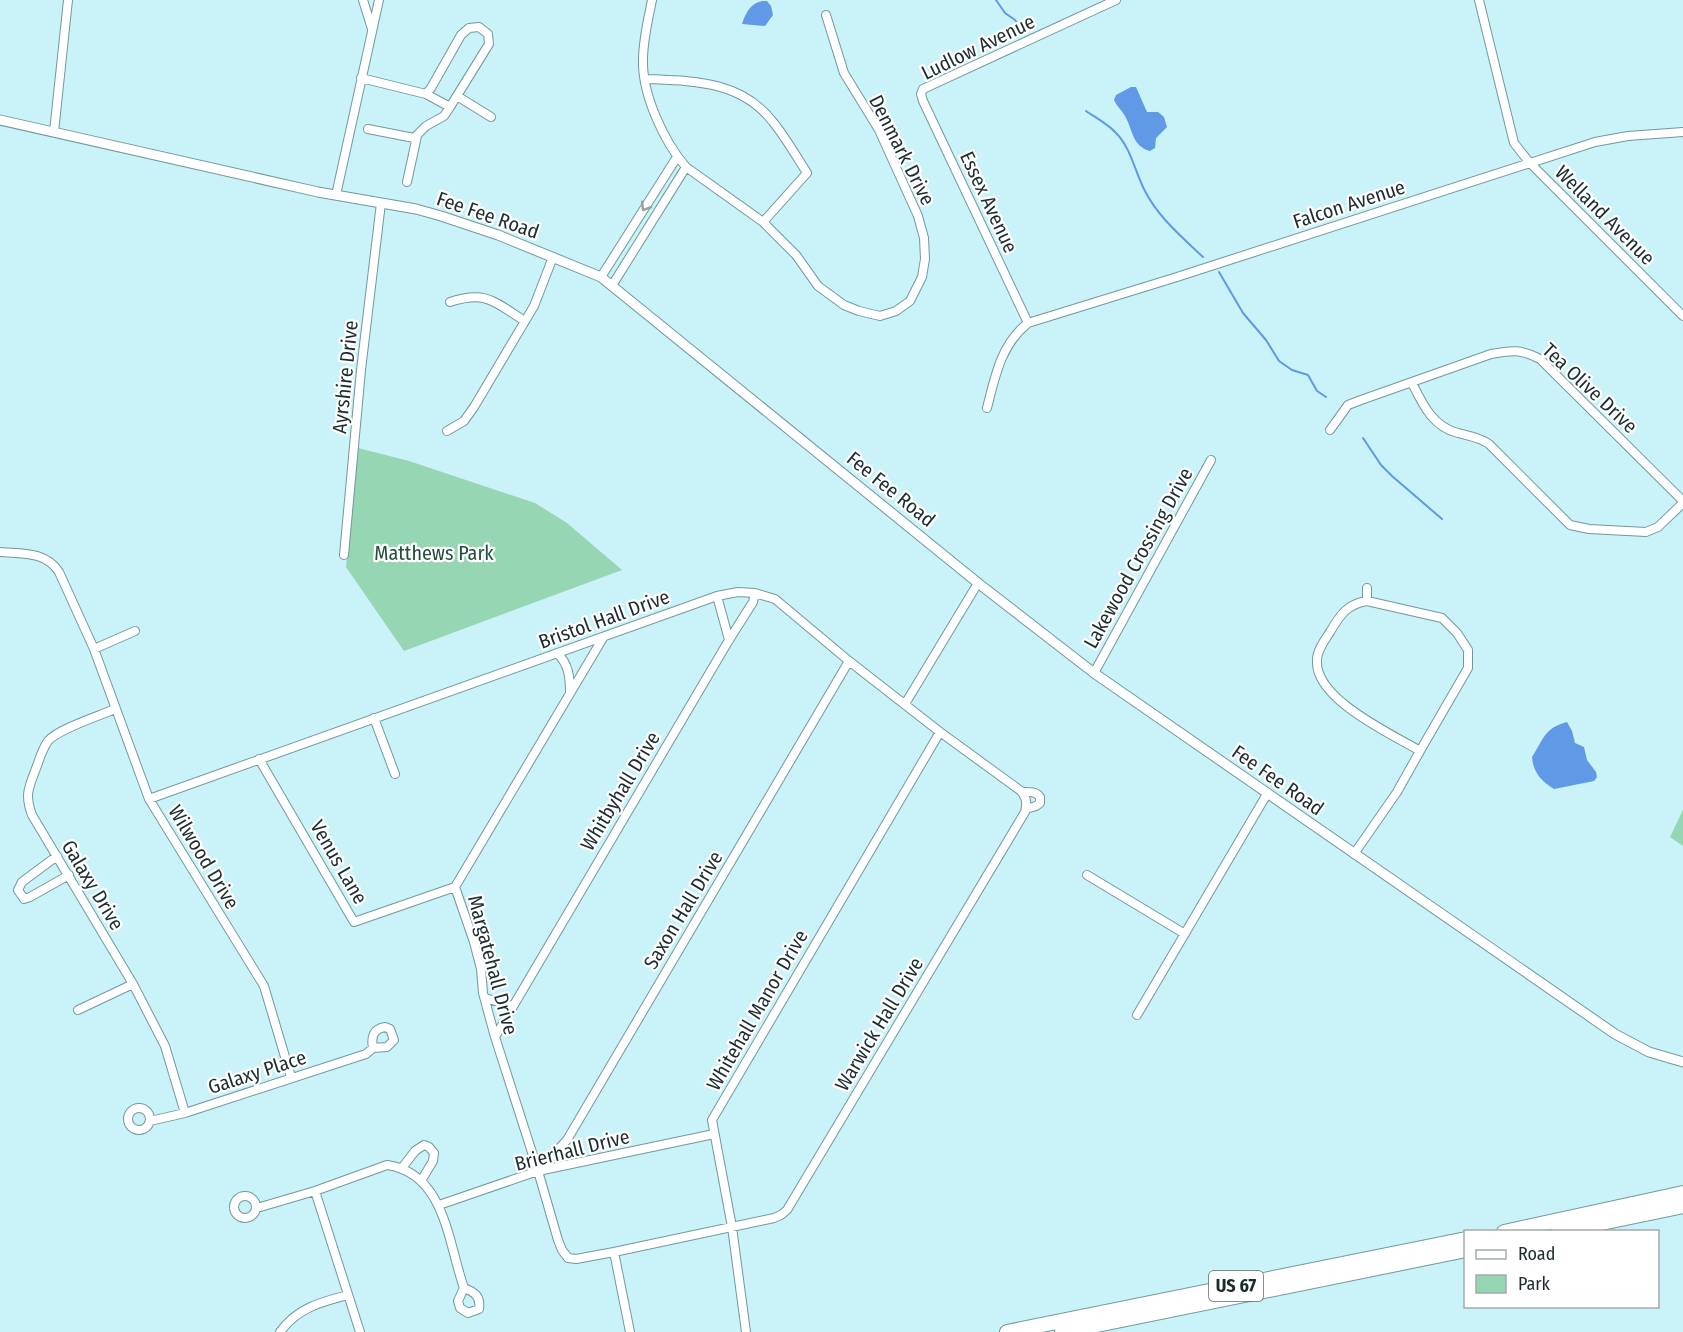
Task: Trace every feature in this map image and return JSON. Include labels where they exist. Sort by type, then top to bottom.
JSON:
[{"type":"highway","points":[[1513,1230],[1683,1193]]},
{"type":"highway","points":[[1568,1230],[1683,1206]]},
{"type":"highway","name":"US 67","points":[[1007,1332],[1464,1239]]},
{"type":"highway","name":"US 67","points":[[1062,1332],[1464,1250]]},
{"type":"street","points":[[54,132],[68,0]]},
{"type":"street","points":[[363,0],[372,30]]},
{"type":"street","points":[[336,195],[379,0]]},
{"type":"street","points":[[645,79],[712,83],[729,89],[758,106],[773,121],[807,173],[763,222],[686,167],[677,157],[650,101],[645,79],[642,61],[652,0]]},
{"type":"street","name":"Ludlow Avenue","points":[[921,94],[923,89],[1116,0]]},
{"type":"street","name":"Welland Avenue","points":[[1479,0],[1514,143],[1529,162],[1683,316]]},
{"type":"street","name":"Denmark Drive","points":[[763,222],[796,255],[818,286],[844,305],[859,311],[880,316],[896,311],[910,301],[922,277],[925,259],[924,238],[918,216],[879,129],[844,73],[826,15]]},
{"type":"street","points":[[368,129],[411,138],[444,116],[489,44],[488,34],[479,27],[469,28],[461,35],[426,94]]},
{"type":"street","points":[[361,78],[426,94],[450,107]]},
{"type":"street","name":"Essex Avenue","points":[[921,94],[1028,323]]},
{"type":"street","points":[[457,96],[491,117]]},
{"type":"street","name":"Fee Fee Road","points":[[0,120],[336,195],[416,209],[461,222],[601,277],[613,284],[978,583],[1094,673],[1615,1035],[1649,1052],[1683,1062]]},
{"type":"street","name":"Falcon Avenue","points":[[1028,323],[1178,277],[1529,162],[1611,138],[1683,132]]},
{"type":"street","points":[[407,182],[417,136]]},
{"type":"street","points":[[601,277],[677,157]]},
{"type":"street","points":[[613,284],[686,167]]},
{"type":"street","name":"Ayrshire Drive","points":[[344,555],[361,370],[381,203]]},
{"type":"street","points":[[447,431],[458,426],[468,416],[534,306],[553,257]]},
{"type":"street","points":[[450,302],[472,296],[483,297],[525,321]]},
{"type":"street","points":[[987,408],[1002,355],[1018,330],[1028,323]]},
{"type":"street","name":"Tea Olive Drive","points":[[1330,430],[1348,405],[1491,354],[1513,350],[1526,352],[1540,359],[1683,502]]},
{"type":"street","points":[[1412,383],[1424,406],[1437,423],[1445,429],[1482,438],[1570,525],[1588,529],[1646,532],[1658,527],[1683,502]]},
{"type":"street","name":"Lakewood Crossing Drive","points":[[1094,673],[1211,460]]},
{"type":"street","name":"Wilwood Drive","points":[[0,552],[44,557],[56,567],[94,649],[149,799],[264,986],[291,1077]]},
{"type":"street","points":[[905,704],[978,583]]},
{"type":"street","points":[[1367,588],[1367,601]]},
{"type":"street","name":"Bristol Hall Drive","points":[[149,799],[717,596],[738,592],[755,593],[775,599],[849,661],[940,732],[1022,792],[1037,794],[1040,797],[1040,803],[1036,806],[1026,806],[1022,792]]},
{"type":"street","name":"Whitbyhall Drive","points":[[495,1037],[753,602],[755,593]]},
{"type":"street","points":[[717,596],[729,640]]},
{"type":"street","points":[[1354,854],[1397,792],[1468,668],[1470,659],[1468,650],[1457,633],[1442,618],[1367,601],[1359,602],[1344,610],[1320,649],[1317,657],[1318,673],[1330,691],[1352,710],[1420,751]]},
{"type":"street","points":[[94,649],[135,632]]},
{"type":"street","name":"Margatehall Drive","points":[[568,1257],[558,1240],[495,1037],[474,942],[454,887],[603,638]]},
{"type":"street","points":[[557,653],[568,671],[570,694]]},
{"type":"street","name":"Saxon Hall Drive","points":[[538,1171],[558,1151],[578,1122],[849,661]]},
{"type":"street","name":"Galaxy Drive","points":[[115,709],[58,733],[49,740],[42,751],[29,787],[27,800],[32,815],[133,984],[165,1046],[185,1113]]},
{"type":"street","points":[[374,718],[395,774]]},
{"type":"street","name":"Whitehall Manor Drive","points":[[746,1332],[732,1227],[712,1120],[940,732]]},
{"type":"street","name":"Venus Lane","points":[[259,759],[354,922],[454,887]]},
{"type":"street","points":[[1137,1015],[1267,794]]},
{"type":"street","name":"Warwick Hall Drive","points":[[568,1257],[576,1259],[614,1252],[774,1218],[787,1210],[1026,806]]},
{"type":"street","points":[[57,856],[22,882],[18,890],[21,895],[24,899],[30,897],[69,875]]},
{"type":"street","points":[[1087,875],[1185,934]]},
{"type":"street","points":[[78,1010],[133,984]]},
{"type":"street","points":[[485,998],[512,1006]]},
{"type":"street","name":"Galaxy Place","points":[[150,1121],[185,1113],[366,1054],[373,1048]]},
{"type":"street","name":"Brierhall Drive","points":[[439,1205],[538,1171],[714,1134]]},
{"type":"street","points":[[402,1168],[415,1150],[424,1145],[429,1147],[434,1153],[433,1161],[421,1181]]},
{"type":"street","points":[[256,1208],[315,1191],[387,1165],[402,1168],[421,1181],[439,1205],[464,1288]]},
{"type":"street","points":[[315,1191],[360,1332]]},
{"type":"street","points":[[614,1252],[630,1332]]},
{"type":"street","points":[[280,1332],[296,1314],[313,1305],[348,1295]]},
{"type":"green space","name":"Matthews Park","points":[[358,448],[409,461],[535,503],[567,523],[622,570],[404,651],[346,567]]},
{"type":"green space","points":[[1683,810],[1683,846],[1670,837]]},
{"type":"water","points":[[767,1],[773,15],[765,26],[742,24],[748,11],[757,2]]},
{"type":"water","points":[[1131,87],[1136,87],[1147,112],[1158,112],[1164,117],[1167,127],[1156,138],[1155,148],[1150,151],[1144,149],[1136,141],[1125,116],[1114,100],[1116,95]]},
{"type":"water","points":[[1567,722],[1575,743],[1584,747],[1587,760],[1597,777],[1594,781],[1554,789],[1538,776],[1532,757],[1549,731]]},
{"type":"waterway","points":[[996,0],[1022,30]]},
{"type":"waterway","points":[[1086,111],[1109,127],[1121,139],[1150,200],[1171,226],[1203,257]]},
{"type":"waterway","points":[[1219,272],[1243,313],[1266,340],[1279,361],[1292,370],[1308,375],[1317,391],[1326,397]]},
{"type":"waterway","points":[[1363,438],[1381,465],[1442,519]]}]
